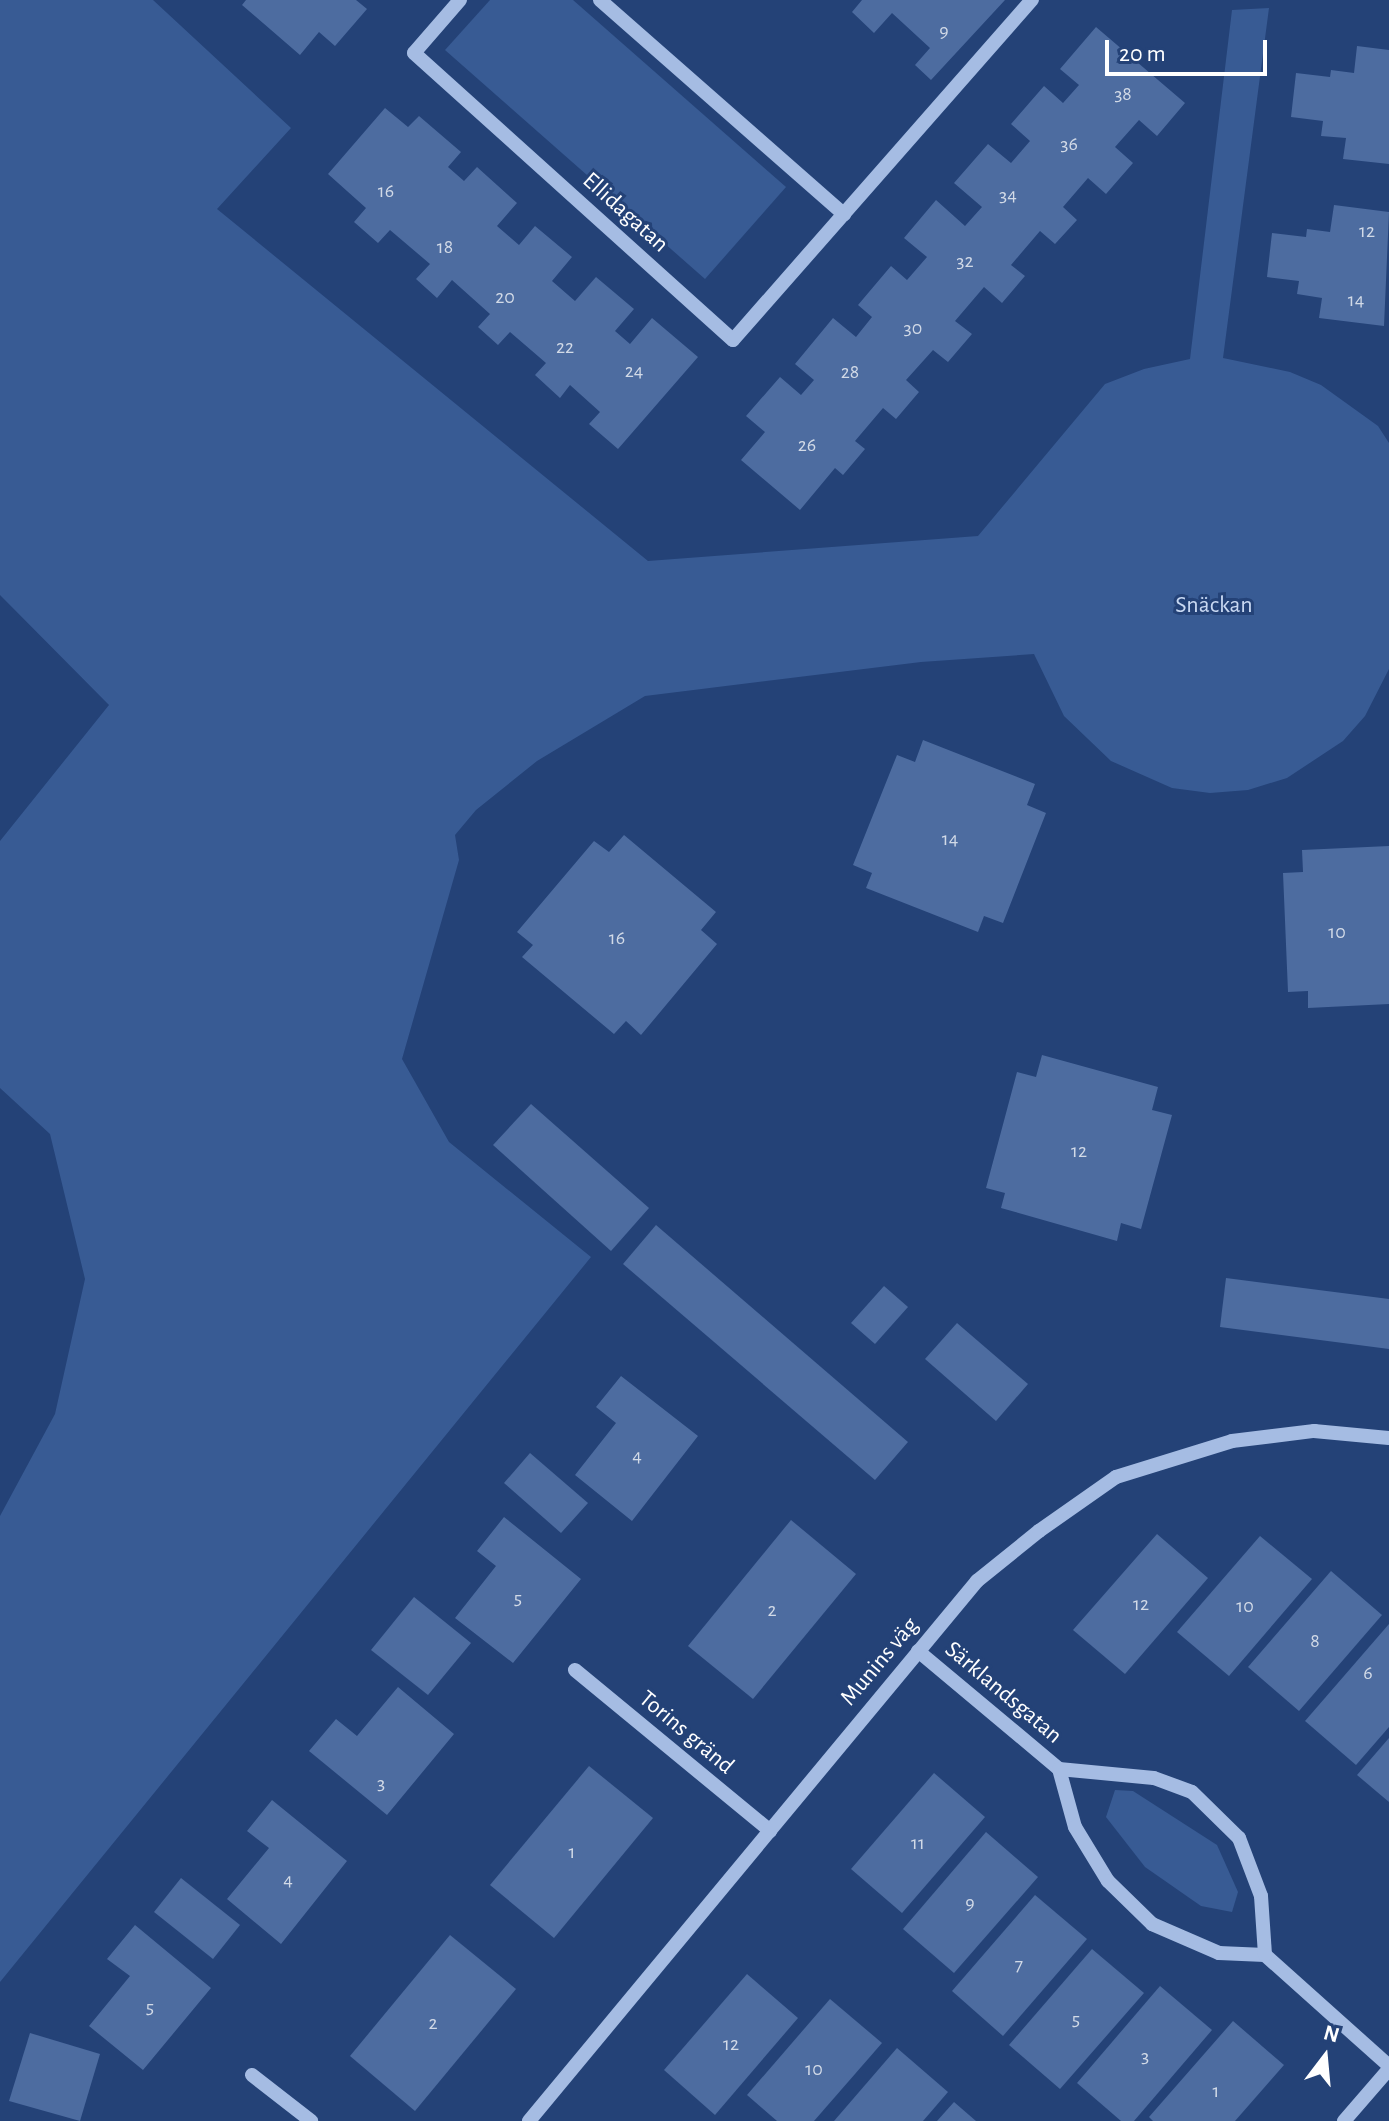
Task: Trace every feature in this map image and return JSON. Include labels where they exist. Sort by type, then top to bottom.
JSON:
[{"type":"street","name":"Ellidagatan","points":[[460,0],[414,53],[733,340],[1032,0]]},
{"type":"street","points":[[600,0],[844,214]]},
{"type":"street","name":"Munins väg","points":[[536,2119],[977,1581],[1116,1477],[1232,1441],[1314,1431],[1389,1438]]},
{"type":"street","name":"Särklandsgatan","points":[[918,1651],[1059,1769],[1154,1778],[1192,1792],[1239,1838],[1261,1896],[1265,1955],[1219,1953],[1152,1924],[1108,1881],[1075,1827],[1059,1769]]},
{"type":"street","name":"Torins gränd","points":[[575,1670],[770,1831]]},
{"type":"street","points":[[1265,1955],[1389,2068],[1344,2121]]},
{"type":"street","points":[[252,2075],[311,2121]]},
{"type":"green space","name":"Snäckan","points":[[0,0],[153,0],[291,128],[217,209],[648,561],[978,536],[1105,384],[1144,369],[1190,359],[1232,10],[1269,8],[1223,358],[1290,372],[1321,385],[1378,426],[1389,443],[1389,669],[1365,716],[1343,741],[1287,778],[1248,790],[1210,793],[1172,788],[1111,761],[1064,716],[1034,654],[921,662],[645,696],[537,761],[476,810],[455,835],[459,860],[402,1059],[449,1142],[591,1257],[0,1982],[0,1516],[55,1414],[85,1279],[50,1134],[0,1088],[0,841],[109,705],[0,595]]},
{"type":"green space","points":[[490,0],[573,0],[786,187],[705,279],[445,50]]},
{"type":"green space","points":[[1115,1790],[1133,1791],[1217,1845],[1238,1892],[1232,1912],[1201,1906],[1145,1867],[1106,1817]]},
{"type":"building","points":[[246,0],[356,0],[367,9],[335,46],[319,32],[300,55],[242,5]]},
{"type":"building","points":[[862,0],[1005,0],[931,80],[915,65],[930,48],[892,13],[874,33],[852,12]]},
{"type":"building","points":[[1096,27],[1185,103],[1157,136],[1139,120],[1115,147],[1133,163],[1106,194],[1088,178],[1063,207],[1077,220],[1055,244],[1040,231],[1011,265],[1025,276],[1002,303],[984,287],[955,321],[972,334],[948,362],[933,350],[906,380],[919,392],[896,419],[883,408],[855,441],[865,449],[843,475],[835,468],[800,510],[741,460],[765,432],[746,416],[780,377],[801,395],[814,380],[795,364],[833,318],[856,337],[872,317],[858,305],[891,266],[907,280],[927,257],[904,238],[936,200],[965,226],[982,207],[954,183],[988,144],[1011,163],[1030,141],[1011,124],[1044,86],[1063,103],[1079,85],[1060,69]]},
{"type":"building","points":[[1357,46],[1389,50],[1389,164],[1343,159],[1346,138],[1321,136],[1323,121],[1291,117],[1296,73],[1330,77],[1331,70],[1354,73]]},
{"type":"building","points":[[385,108],[408,127],[419,116],[461,152],[448,167],[464,181],[477,167],[517,203],[497,226],[519,245],[535,226],[572,257],[552,281],[575,301],[596,277],[634,309],[615,331],[630,344],[652,318],[698,357],[618,449],[589,424],[600,412],[570,385],[560,398],[535,375],[546,363],[510,332],[498,345],[478,327],[490,314],[452,280],[437,298],[416,279],[430,264],[390,230],[378,243],[354,222],[366,208],[328,174]]},
{"type":"building","points":[[1334,205],[1389,212],[1384,326],[1319,318],[1322,298],[1297,294],[1299,281],[1267,277],[1272,233],[1306,237],[1307,229],[1330,232]]},
{"type":"building","points":[[923,740],[1035,784],[1027,805],[1046,813],[1003,923],[984,916],[978,932],[866,888],[872,873],[853,865],[897,755],[915,762]]},
{"type":"building","points":[[624,835],[716,912],[701,930],[717,944],[641,1035],[626,1021],[614,1034],[522,957],[533,945],[517,932],[594,841],[609,852]]},
{"type":"building","points":[[1389,846],[1389,1004],[1308,1008],[1308,991],[1288,992],[1283,873],[1303,872],[1302,850]]},
{"type":"building","points":[[1042,1055],[1158,1087],[1152,1110],[1172,1115],[1141,1229],[1121,1223],[1117,1241],[1001,1208],[1005,1193],[986,1188],[1017,1072],[1036,1077]]},
{"type":"building","points":[[531,1104],[649,1208],[611,1251],[493,1145]]},
{"type":"building","points":[[656,1225],[908,1442],[875,1480],[623,1264]]},
{"type":"building","points":[[1226,1278],[1389,1299],[1389,1349],[1220,1327]]},
{"type":"building","points":[[884,1286],[908,1307],[875,1344],[851,1323]]},
{"type":"building","points":[[957,1323],[1028,1384],[996,1421],[925,1359]]},
{"type":"building","points":[[621,1376],[698,1436],[632,1521],[575,1475],[616,1423],[596,1407]]},
{"type":"building","points":[[530,1453],[588,1503],[561,1533],[504,1483]]},
{"type":"building","points":[[504,1517],[581,1579],[513,1663],[455,1618],[496,1566],[477,1551]]},
{"type":"building","points":[[791,1520],[856,1574],[753,1699],[688,1646]]},
{"type":"building","points":[[1157,1534],[1208,1578],[1125,1674],[1073,1630]]},
{"type":"building","points":[[1260,1536],[1312,1579],[1229,1676],[1177,1632]]},
{"type":"building","points":[[1331,1571],[1382,1615],[1299,1711],[1248,1667]]},
{"type":"building","points":[[414,1597],[471,1643],[428,1695],[371,1650]]},
{"type":"building","points":[[1389,1624],[1389,1727],[1356,1765],[1305,1721]]},
{"type":"building","points":[[398,1687],[454,1734],[387,1815],[309,1751],[336,1719],[357,1736]]},
{"type":"building","points":[[1389,1738],[1389,1802],[1357,1775]]},
{"type":"building","points":[[589,1766],[653,1818],[554,1938],[490,1885]]},
{"type":"building","points":[[934,1773],[985,1817],[902,1913],[851,1869]]},
{"type":"building","points":[[272,1800],[347,1861],[281,1944],[227,1899],[269,1848],[247,1831]]},
{"type":"building","points":[[986,1832],[1038,1877],[954,1973],[903,1929]]},
{"type":"building","points":[[181,1878],[240,1925],[213,1959],[154,1912]]},
{"type":"building","points":[[1035,1895],[1087,1939],[1003,2036],[952,1991]]},
{"type":"building","points":[[135,1925],[211,1988],[143,2070],[89,2026],[130,1976],[107,1959]]},
{"type":"building","points":[[450,1935],[516,1989],[415,2111],[350,2056]]},
{"type":"building","points":[[1092,1949],[1144,1993],[1060,2089],[1009,2045]]},
{"type":"building","points":[[747,1974],[798,2018],[715,2115],[664,2070]]},
{"type":"building","points":[[1160,1986],[1212,2030],[1134,2121],[1121,2121],[1077,2083]]},
{"type":"building","points":[[830,1999],[882,2043],[814,2121],[777,2121],[747,2095]]},
{"type":"building","points":[[1233,2021],[1284,2065],[1235,2121],[1153,2121],[1149,2117]]},
{"type":"building","points":[[30,2033],[100,2054],[80,2121],[9,2101]]},
{"type":"building","points":[[897,2048],[948,2092],[923,2121],[834,2121]]},
{"type":"building","points":[[954,2102],[976,2121],[937,2121]]}]
